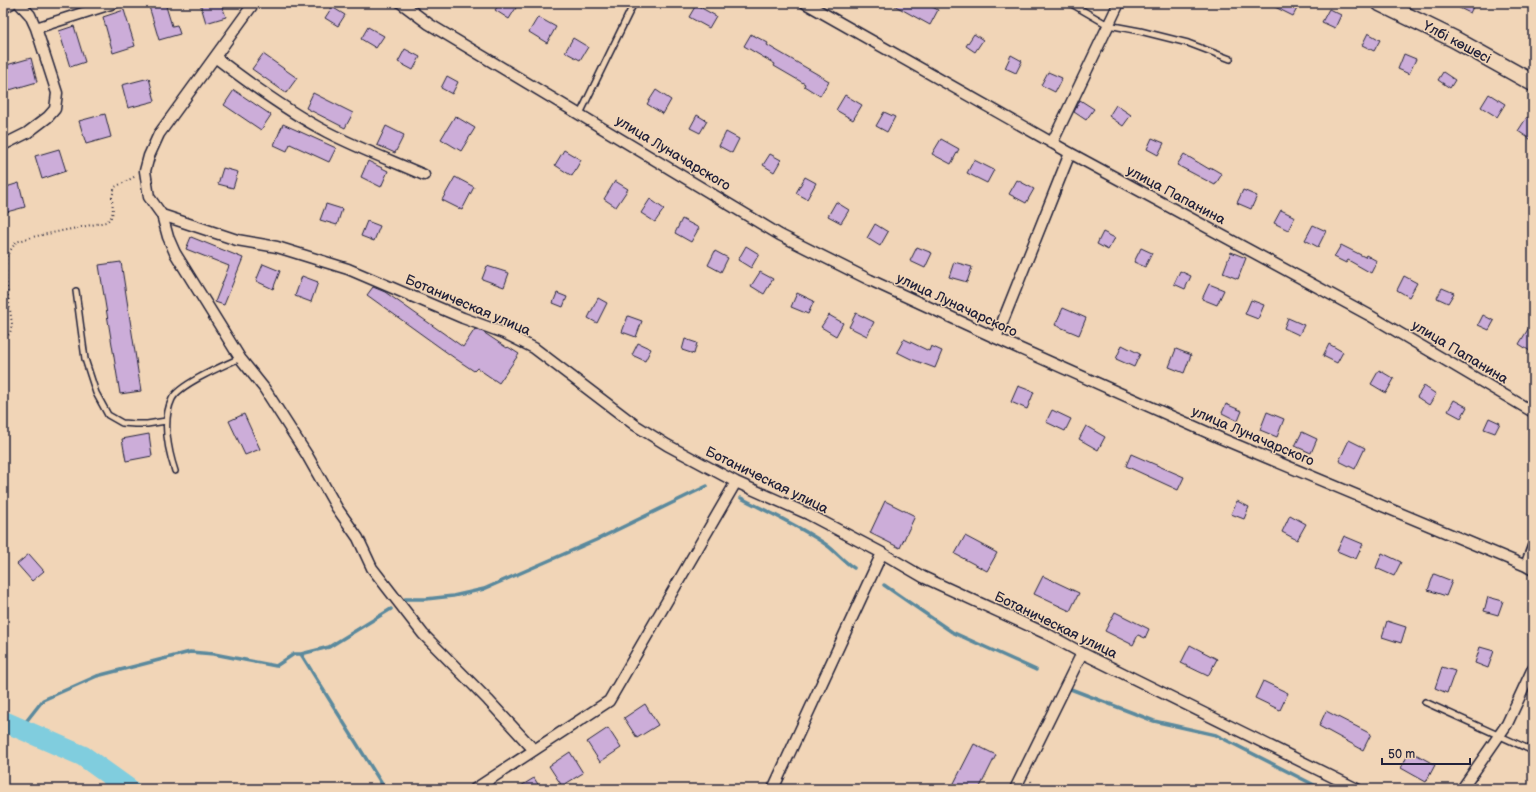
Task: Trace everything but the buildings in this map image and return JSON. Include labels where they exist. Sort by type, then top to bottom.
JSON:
[{"type":"main road","name":"Үлбі көшесі","points":[[1380,3],[1454,39],[1533,83]]},
{"type":"street","points":[[3,145],[27,133],[48,117],[55,109],[57,93],[36,28],[30,15],[18,3]]},
{"type":"street","points":[[36,28],[114,3]]},
{"type":"street","points":[[254,3],[159,134],[149,156],[145,171],[149,197],[162,215],[168,237],[175,253],[240,358],[264,388],[307,455],[337,508],[358,538],[372,568],[423,634],[488,700],[534,750]]},
{"type":"street","name":"улица Луначарского","points":[[401,3],[430,24],[780,235],[870,280],[1220,438],[1529,568]]},
{"type":"street","name":"улица Папанина","points":[[805,3],[1070,153],[1369,315],[1533,412]]},
{"type":"street","points":[[1052,143],[1119,3]]},
{"type":"street","points":[[215,57],[289,110],[327,132],[424,176]]},
{"type":"street","points":[[996,338],[1070,153]]},
{"type":"street","name":"Ботаническая улица","points":[[162,215],[237,240],[277,247],[348,269],[463,318],[504,333],[534,348],[641,429],[667,445],[736,482],[808,514],[882,553],[923,578],[1047,634],[1082,653],[1357,789]]},
{"type":"street","points":[[475,789],[609,701],[736,482]]},
{"type":"street","points":[[1529,568],[1533,546]]},
{"type":"street","points":[[773,789],[882,553]]},
{"type":"street","points":[[1015,789],[1082,653]]},
{"type":"street","points":[[1462,789],[1507,724],[1533,668]]},
{"type":"lane","points":[[3,11],[18,3]]},
{"type":"lane","points":[[580,114],[634,3]]},
{"type":"lane","points":[[1070,3],[1108,25],[1140,30],[1188,43],[1230,59]]},
{"type":"lane","points":[[76,291],[85,359],[96,393],[108,415],[122,423],[147,424],[166,421]]},
{"type":"lane","points":[[175,471],[170,455],[166,421],[172,398],[185,386],[240,358]]},
{"type":"lane","points":[[1425,702],[1533,751]]},
{"type":"path","points":[[3,341],[10,333],[12,324],[6,281],[6,257],[16,242],[32,237],[110,220],[113,212],[112,196],[115,187],[145,171]]},
{"type":"waterway","points":[[405,599],[426,599],[453,596],[484,589],[596,540],[707,486]]},
{"type":"waterway","points":[[741,498],[786,520],[808,533],[828,546],[854,568]]},
{"type":"waterway","points":[[884,585],[952,632],[1036,670]]},
{"type":"waterway","points":[[21,728],[43,700],[97,676],[190,652],[214,654],[276,666],[294,654],[301,654],[329,647],[391,609]]},
{"type":"waterway","points":[[301,654],[385,789]]},
{"type":"waterway","points":[[1068,688],[1154,721],[1216,735],[1322,789]]},
{"type":"waterway","points":[[3,721],[83,756],[129,789]]}]
